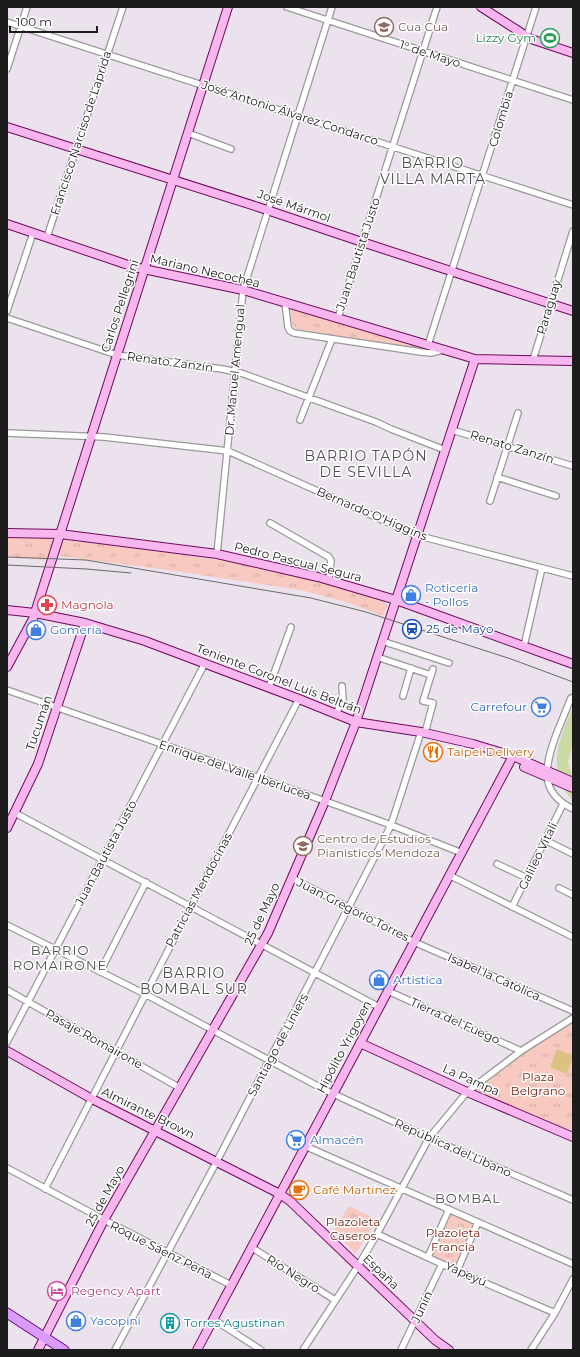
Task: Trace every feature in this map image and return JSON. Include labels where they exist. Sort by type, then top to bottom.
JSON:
[{"type":"main road","points":[[7,1313],[64,1350]]},
{"type":"street","points":[[7,69],[27,7]]},
{"type":"street","name":"Francisco Narciso de Laprida","points":[[47,237],[123,7]]},
{"type":"street","name":"Carlos Pellegrini","points":[[7,667],[32,623],[228,7]]},
{"type":"street","name":"1° de Mayo","points":[[287,7],[573,100]]},
{"type":"street","name":"Dr. Manuel Amengual","points":[[217,554],[243,290],[332,7]]},
{"type":"street","name":"Juan Bautista Justo","points":[[338,318],[437,7]]},
{"type":"street","points":[[481,7],[536,41],[573,53]]},
{"type":"street","name":"Colombia","points":[[428,345],[483,177],[536,7]]},
{"type":"street","name":"José Antonio Álvarez Condarco","points":[[7,22],[573,205]]},
{"type":"street","name":"José Mármol","points":[[7,127],[267,210],[573,311]]},
{"type":"street","points":[[188,133],[231,149]]},
{"type":"street","name":"Mariano Necochea","points":[[7,224],[145,269],[243,290],[475,359],[573,361]]},
{"type":"street","name":"Paraguay","points":[[533,360],[573,231]]},
{"type":"street","points":[[7,311],[33,232]]},
{"type":"street","name":"Mariano Necochea","points":[[285,302],[287,323],[290,331],[294,333],[421,352],[431,353],[446,350]]},
{"type":"street","name":"Renato Zanzín","points":[[7,318],[117,355],[235,371],[376,422],[445,450]]},
{"type":"street","points":[[300,420],[332,339]]},
{"type":"street","name":"25 de Mayo","points":[[38,1350],[104,1220],[262,944],[292,878],[325,801],[356,722],[416,535],[475,359]]},
{"type":"street","points":[[490,500],[518,413]]},
{"type":"street","name":"Renato Zanzín","points":[[452,430],[507,445],[573,466]]},
{"type":"street","name":"Bernardo O'Higgins","points":[[7,433],[104,437],[228,451],[416,535],[573,576]]},
{"type":"street","points":[[497,477],[556,496]]},
{"type":"street","points":[[270,523],[329,557],[332,561],[329,579]]},
{"type":"street","name":"Pedro Pascual Segura","points":[[7,533],[60,534],[217,554],[329,579],[396,600],[573,664]]},
{"type":"street","points":[[524,646],[542,568]]},
{"type":"street","name":"Teniente Coronel Luis Beltrán","points":[[7,610],[35,613],[85,623],[145,641],[269,687],[356,722],[423,732],[473,744],[511,759],[513,762],[571,784]]},
{"type":"street","name":"Tucumán","points":[[7,828],[34,772],[58,707],[85,623]]},
{"type":"street","points":[[269,687],[291,627]]},
{"type":"street","points":[[382,641],[449,663]]},
{"type":"street","points":[[377,657],[411,668],[403,696]]},
{"type":"street","name":"Juan Bautista Justo","points":[[7,1042],[205,663]]},
{"type":"street","name":"Santiago de Liniers","points":[[115,1350],[270,1061],[391,825],[433,703],[424,701],[432,672],[411,668]]},
{"type":"street","points":[[336,714],[343,699],[342,686]]},
{"type":"street","name":"Enrique del Valle Iberlucea","points":[[7,690],[325,801],[462,853]]},
{"type":"street","points":[[571,698],[551,750],[546,774],[552,792],[563,804],[573,809]]},
{"type":"street","name":"Patricias Mendocinas","points":[[45,1189],[299,699]]},
{"type":"street","name":"Hipólito Yrigoyen","points":[[197,1350],[511,759]]},
{"type":"street","name":"Galileo Vitali","points":[[512,907],[563,804]]},
{"type":"street","points":[[15,813],[316,972],[379,1007]]},
{"type":"street","points":[[545,840],[573,854]]},
{"type":"street","points":[[497,864],[526,878]]},
{"type":"street","points":[[449,875],[573,937]]},
{"type":"street","name":"Juan Gregorio Torres","points":[[292,878],[414,942]]},
{"type":"street","points":[[100,972],[146,882]]},
{"type":"street","points":[[559,888],[573,895]]},
{"type":"street","name":"República del Libano","points":[[7,925],[145,994],[333,1094],[429,1138],[573,1200]]},
{"type":"street","name":"Isabel la Católica","points":[[414,942],[573,1011]]},
{"type":"street","name":"Pasaje Romairone","points":[[7,990],[180,1088]]},
{"type":"street","name":"Tierra del Fuego","points":[[388,991],[521,1051]]},
{"type":"street","points":[[303,1350],[358,1266],[429,1138],[467,1092],[521,1051],[573,1018]]},
{"type":"street","name":"La Pampa","points":[[360,1043],[573,1138]]},
{"type":"street","name":"Almirante Brown","points":[[7,1051],[92,1099],[280,1194]]},
{"type":"street","points":[[306,1146],[573,1264]]},
{"type":"street","name":"Roque Sáenz Peña","points":[[7,1168],[231,1285]]},
{"type":"street","name":"España","points":[[280,1194],[290,1201],[435,1340],[449,1350]]},
{"type":"street","points":[[428,1258],[449,1209]]},
{"type":"street","points":[[457,1271],[478,1222]]},
{"type":"street","name":"Yapeyú","points":[[377,1234],[457,1271],[555,1313]]},
{"type":"street","name":"Río Negro","points":[[251,1247],[335,1300]]},
{"type":"street","name":"Junín","points":[[401,1350],[442,1264]]},
{"type":"street","points":[[531,1350],[555,1313],[573,1279]]},
{"type":"street","points":[[213,1319],[261,1350]]},
{"type":"green space","points":[[291,308],[419,346],[418,349],[297,329],[294,327],[292,322]]},
{"type":"green space","points":[[7,537],[51,538],[51,552],[47,560],[7,557]]},
{"type":"green space","points":[[66,540],[159,551],[261,567],[311,578],[382,599],[387,606],[383,616],[346,602],[301,590],[168,570],[59,556],[59,549],[62,542]]},
{"type":"green space","name":"Plaza Belgrano","points":[[573,1020],[573,1136],[470,1092],[521,1053]]},
{"type":"green space","name":"Plazoleta Caseros","points":[[349,1206],[376,1219],[356,1254],[333,1231]]},
{"type":"green space","name":"Plazoleta Francia","points":[[449,1209],[478,1222],[457,1271],[428,1257]]},
{"type":"shaded area","points":[[573,706],[573,744],[568,762],[573,780],[573,801],[564,789],[559,777],[557,754],[563,731]]},
{"type":"shaded area","points":[[557,1049],[573,1056],[567,1074],[550,1067]]},
{"type":"tram line","points":[[7,557],[86,560],[311,598],[366,612],[511,659],[573,682]]},
{"type":"tram line","points":[[7,565],[131,573]]},
{"type":"place","name":"Cua Cua","points":[[384,27]]},
{"type":"place","name":"Lizzy Gym","points":[[550,38]]},
{"type":"place","name":"Roticeria - Pollos","points":[[411,595]]},
{"type":"place","name":"Magnola","points":[[47,605]]},
{"type":"place","name":"25 de Mayo","points":[[412,629]]},
{"type":"place","name":"Gomería","points":[[36,630]]},
{"type":"place","name":"Carrefour","points":[[541,707]]},
{"type":"place","name":"Taipei Delivery","points":[[433,752]]},
{"type":"place","name":"Centro de Estudios Pianisticos Mendoza","points":[[303,846]]},
{"type":"place","name":"Artistica","points":[[379,980]]},
{"type":"place","name":"Almacén","points":[[296,1140]]},
{"type":"place","name":"Café Martínez","points":[[299,1190]]},
{"type":"place","name":"Regency Apart","points":[[57,1291]]},
{"type":"place","name":"Yacopini","points":[[76,1321]]},
{"type":"place","name":"Torres Agustinan","points":[[170,1323]]},
{"type":"district","name":"BARRIO VILLA MARTA","points":[[433,172]]},
{"type":"district","name":"BARRIO TAPÓN DE SEVILLA","points":[[366,464]]},
{"type":"district","name":"BARRIO ROMAIRONE","points":[[60,958]]},
{"type":"district","name":"BARRIO BOMBAL SUR","points":[[194,982]]},
{"type":"district","name":"BOMBAL","points":[[468,1198]]}]
